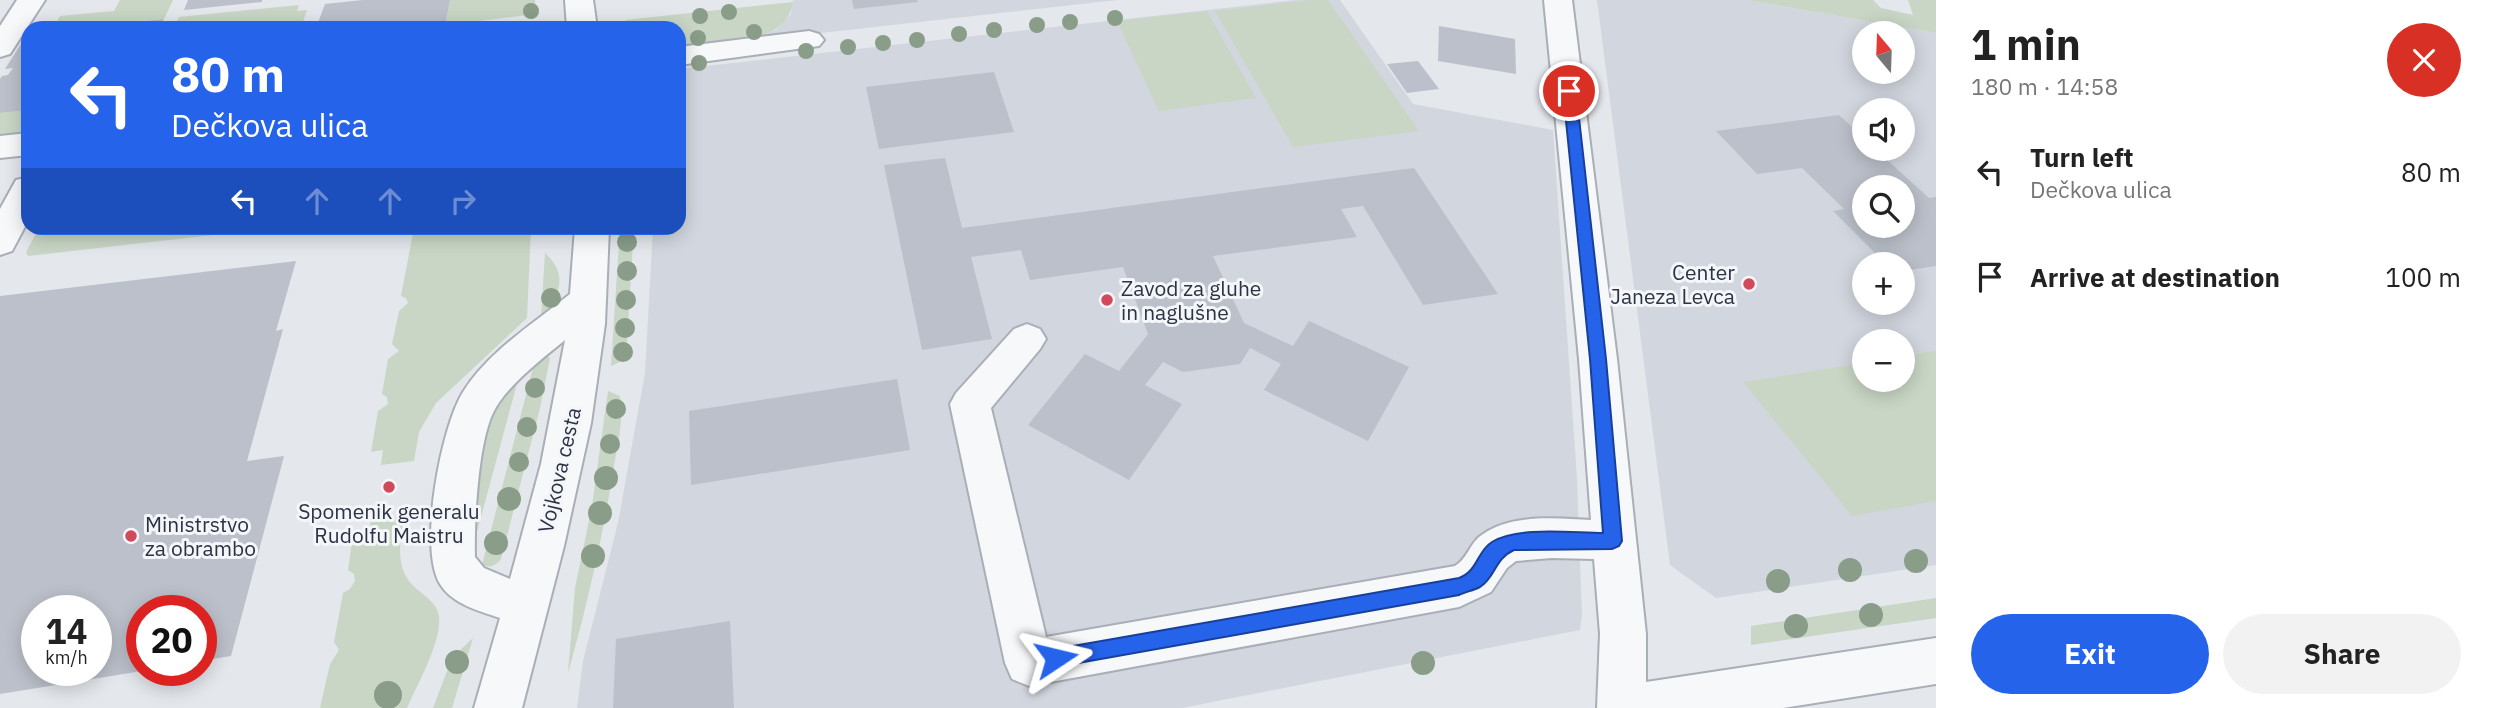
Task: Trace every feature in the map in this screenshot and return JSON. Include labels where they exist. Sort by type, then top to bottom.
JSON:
[{"type":"street","points":[[0,48],[31,0]]},
{"type":"street","points":[[579,0],[581,21]]},
{"type":"street","points":[[1558,0],[1598,359],[1612,541],[1623,634],[1621,708]]},
{"type":"street","points":[[686,55],[808,40]]},
{"type":"street","points":[[0,147],[21,145]]},
{"type":"street","points":[[0,242],[21,202]]},
{"type":"street","name":"Vojkova cesta","points":[[498,708],[558,483],[579,379],[592,235]]},
{"type":"street","points":[[526,606],[467,583],[456,570],[452,539],[466,432],[470,413],[485,393],[530,348],[588,299]]},
{"type":"street","points":[[1027,339],[970,404],[1030,663],[1459,586],[1481,575],[1496,549],[1512,542],[1612,541]]},
{"type":"street","points":[[1632,708],[1936,661]]},
{"type":"shaded area","points":[[793,0],[1117,0],[748,41],[776,30],[791,14]]},
{"type":"shaded area","name":"Zavod za gluhe in naglušne","points":[[1296,0],[1340,0],[1413,104],[1553,130],[1577,479],[1582,616],[1580,630],[1182,708],[577,708],[583,661],[618,523],[645,373],[653,235],[686,235],[686,68]]},
{"type":"shaded area","name":"Center Janeza Levca","points":[[1597,0],[1747,0],[1867,21],[1852,21],[1852,84],[1915,84],[1915,29],[1936,33],[1936,565],[1716,598],[1670,565]]},
{"type":"green space","points":[[120,0],[173,0],[164,19],[57,21],[60,16],[114,11]]},
{"type":"green space","points":[[450,0],[535,0],[536,14],[478,21],[446,21]]},
{"type":"green space","points":[[1328,0],[1419,131],[1293,147],[1215,11]]},
{"type":"green space","points":[[1747,0],[1873,0],[1881,8],[1913,15],[1908,0],[1936,0],[1936,33],[1915,29],[1915,21],[1867,21]]},
{"type":"green space","points":[[793,2],[788,17],[778,28],[764,35],[729,44],[686,47],[686,21],[625,20]]},
{"type":"green space","points":[[299,5],[297,11],[307,10],[303,21],[177,21],[179,17]]},
{"type":"green space","points":[[1207,11],[1256,98],[1159,111],[1117,21]]},
{"type":"green space","points":[[21,111],[21,135],[0,137],[0,113]]},
{"type":"green space","points":[[35,235],[212,235],[28,256],[26,252]]},
{"type":"green space","points":[[413,235],[531,235],[527,318],[436,403],[419,432],[414,461],[381,465],[383,450],[371,452],[378,411],[388,404],[387,397],[382,394],[388,359],[399,351],[392,344],[399,311],[408,303],[406,298],[401,296]]},
{"type":"green space","points":[[620,235],[634,235],[626,359],[611,366]]},
{"type":"green space","points":[[545,253],[557,269],[559,285],[553,301],[541,318]]},
{"type":"green space","points":[[1936,351],[1936,501],[1852,516],[1743,382],[1852,365],[1852,392],[1915,392],[1915,354]]},
{"type":"green space","points":[[544,355],[550,358],[540,408],[501,559],[495,565],[485,566],[482,565],[534,364]]},
{"type":"green space","points":[[518,380],[471,554],[483,435],[493,406]]},
{"type":"green space","points":[[608,391],[620,396],[620,434],[599,548],[568,673],[575,588],[592,506]]},
{"type":"green space","points":[[404,516],[400,548],[402,565],[409,581],[435,606],[439,617],[437,638],[428,663],[407,708],[320,708],[330,664],[339,650],[334,642],[343,593],[350,589],[355,581],[354,574],[348,570],[352,542],[368,538],[371,521]]},
{"type":"green space","points":[[1936,598],[1936,618],[1751,645],[1751,626]]},
{"type":"green space","points":[[473,638],[452,708],[433,708],[452,658]]},
{"type":"building","points":[[188,0],[262,0],[262,2],[184,10]]},
{"type":"building","points":[[363,0],[450,0],[446,21],[319,21],[325,4]]},
{"type":"building","points":[[852,0],[917,0],[918,2],[854,9]]},
{"type":"building","points":[[1439,26],[1515,39],[1516,74],[1438,61]]},
{"type":"building","points":[[21,44],[21,111],[0,113],[0,79],[8,75],[13,68],[5,69]]},
{"type":"building","points":[[1418,61],[1439,89],[1407,93],[1387,64]]},
{"type":"building","points":[[994,72],[1014,132],[879,149],[866,87]]},
{"type":"building","points":[[1839,115],[1852,127],[1852,161],[1888,161],[1904,175],[1852,175],[1852,230],[1833,211],[1844,209],[1802,168],[1757,174],[1716,131]]},
{"type":"building","points":[[945,158],[962,228],[1414,168],[1498,294],[1423,305],[1363,206],[1341,209],[1357,237],[1213,256],[1244,323],[1293,346],[1309,321],[1409,367],[1368,441],[1264,390],[1281,364],[1250,348],[1240,364],[1183,372],[1163,362],[1145,385],[1182,404],[1129,480],[1028,425],[1085,354],[1119,371],[1148,334],[1123,267],[1030,280],[1021,250],[971,257],[992,339],[922,350],[884,165]]},
{"type":"building","points":[[1915,185],[1929,198],[1936,197],[1936,266],[1915,269],[1915,252],[1874,252],[1860,238],[1915,238]]},
{"type":"building","name":"Ministrstvo za obrambo","points":[[296,261],[276,331],[283,329],[247,461],[284,456],[231,656],[217,658],[217,595],[126,595],[126,674],[112,676],[112,595],[21,595],[21,686],[49,686],[0,694],[0,296]]},
{"type":"building","points":[[897,379],[910,450],[691,485],[689,411]]},
{"type":"building","points":[[730,621],[734,708],[613,708],[616,639]]},
{"type":"place","name":"Center Janeza Levca","points":[[1749,284]]},
{"type":"place","name":"Zavod za gluhe in naglušne","points":[[1107,300]]},
{"type":"place","name":"Spomenik generalu Rudolfu Maistru","points":[[389,487]]},
{"type":"place","name":"Ministrstvo za obrambo","points":[[131,536]]},
{"type":"route","points":[[1056,658],[1459,586],[1481,575],[1496,549],[1512,542],[1612,541],[1598,359],[1569,91]]}]
